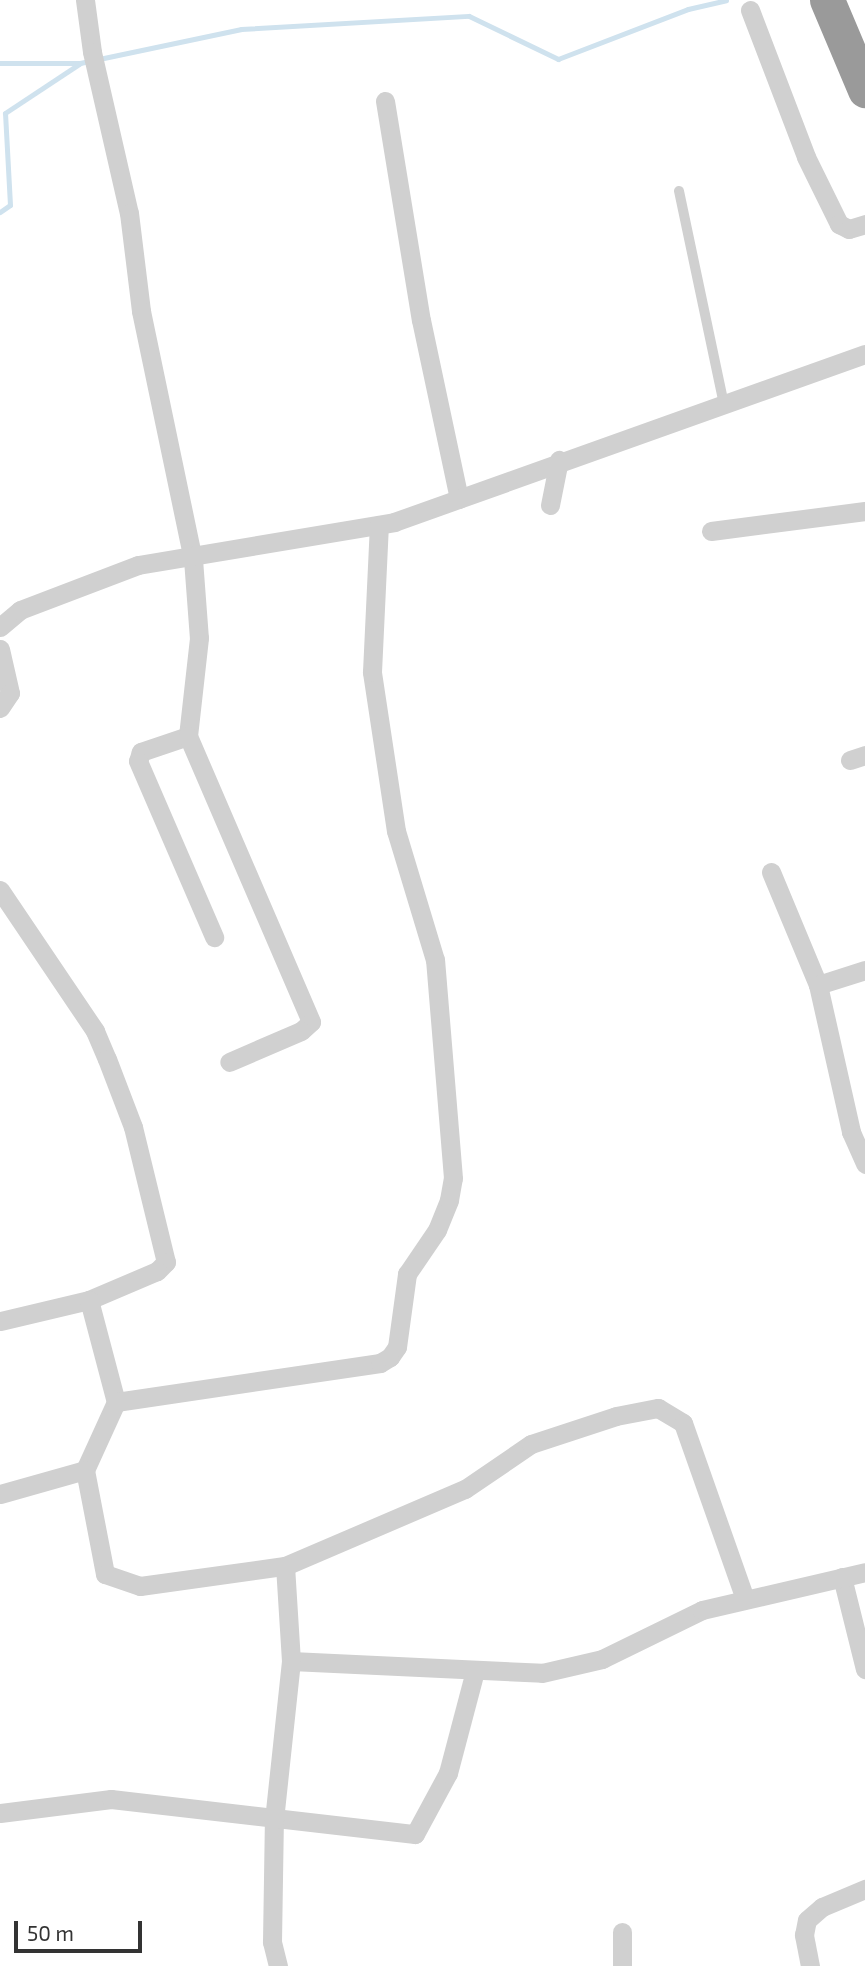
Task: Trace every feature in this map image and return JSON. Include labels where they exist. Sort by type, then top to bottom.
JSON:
[{"type":"highway","points":[[827,0],[865,90]]},
{"type":"street","points":[[85,0],[92,52],[193,559],[199,638],[188,736],[311,1022],[301,1031],[229,1062]]},
{"type":"street","points":[[750,10],[806,157],[839,224],[849,229],[865,224]]},
{"type":"street","points":[[385,101],[421,320],[459,499]]},
{"type":"street","points":[[0,627],[20,610],[138,565],[193,559],[379,525],[865,354]]},
{"type":"street","points":[[550,505],[559,460]]},
{"type":"street","points":[[711,531],[865,511]]},
{"type":"street","points":[[116,1402],[380,1363],[390,1357],[397,1347],[407,1274],[450,1200],[453,1178],[449,1114],[435,960],[396,831],[372,672],[379,525]]},
{"type":"street","points":[[0,649],[10,693],[0,708]]},
{"type":"street","points":[[188,736],[141,752],[138,761],[214,937]]},
{"type":"street","points":[[771,872],[818,985],[851,1132],[865,1164]]},
{"type":"street","points":[[0,890],[99,1040],[133,1128],[165,1249],[166,1262],[157,1271],[89,1300],[0,1321]]},
{"type":"street","points":[[818,985],[865,970]]},
{"type":"street","points":[[89,1300],[116,1402],[85,1470],[105,1574],[140,1586],[285,1566],[465,1489],[531,1444],[616,1416],[658,1408],[683,1423],[745,1599]]},
{"type":"street","points":[[0,1494],[85,1470]]},
{"type":"street","points":[[278,1966],[272,1942],[274,1820],[290,1661],[285,1566]]},
{"type":"street","points":[[290,1661],[542,1673],[602,1659],[702,1610],[865,1572]]},
{"type":"street","points":[[842,1577],[865,1669]]},
{"type":"street","points":[[0,1813],[111,1800],[415,1834],[448,1773],[475,1671]]},
{"type":"street","points":[[810,1966],[803,1935],[807,1920],[822,1907],[865,1889]]},
{"type":"street","points":[[622,1932],[622,1966]]},
{"type":"lane","points":[[679,191],[724,405]]},
{"type":"waterway","points":[[0,63],[80,63],[241,29],[469,16],[558,59],[688,9],[726,0]]},
{"type":"waterway","points":[[0,212],[10,205],[5,113],[79,64]]}]
